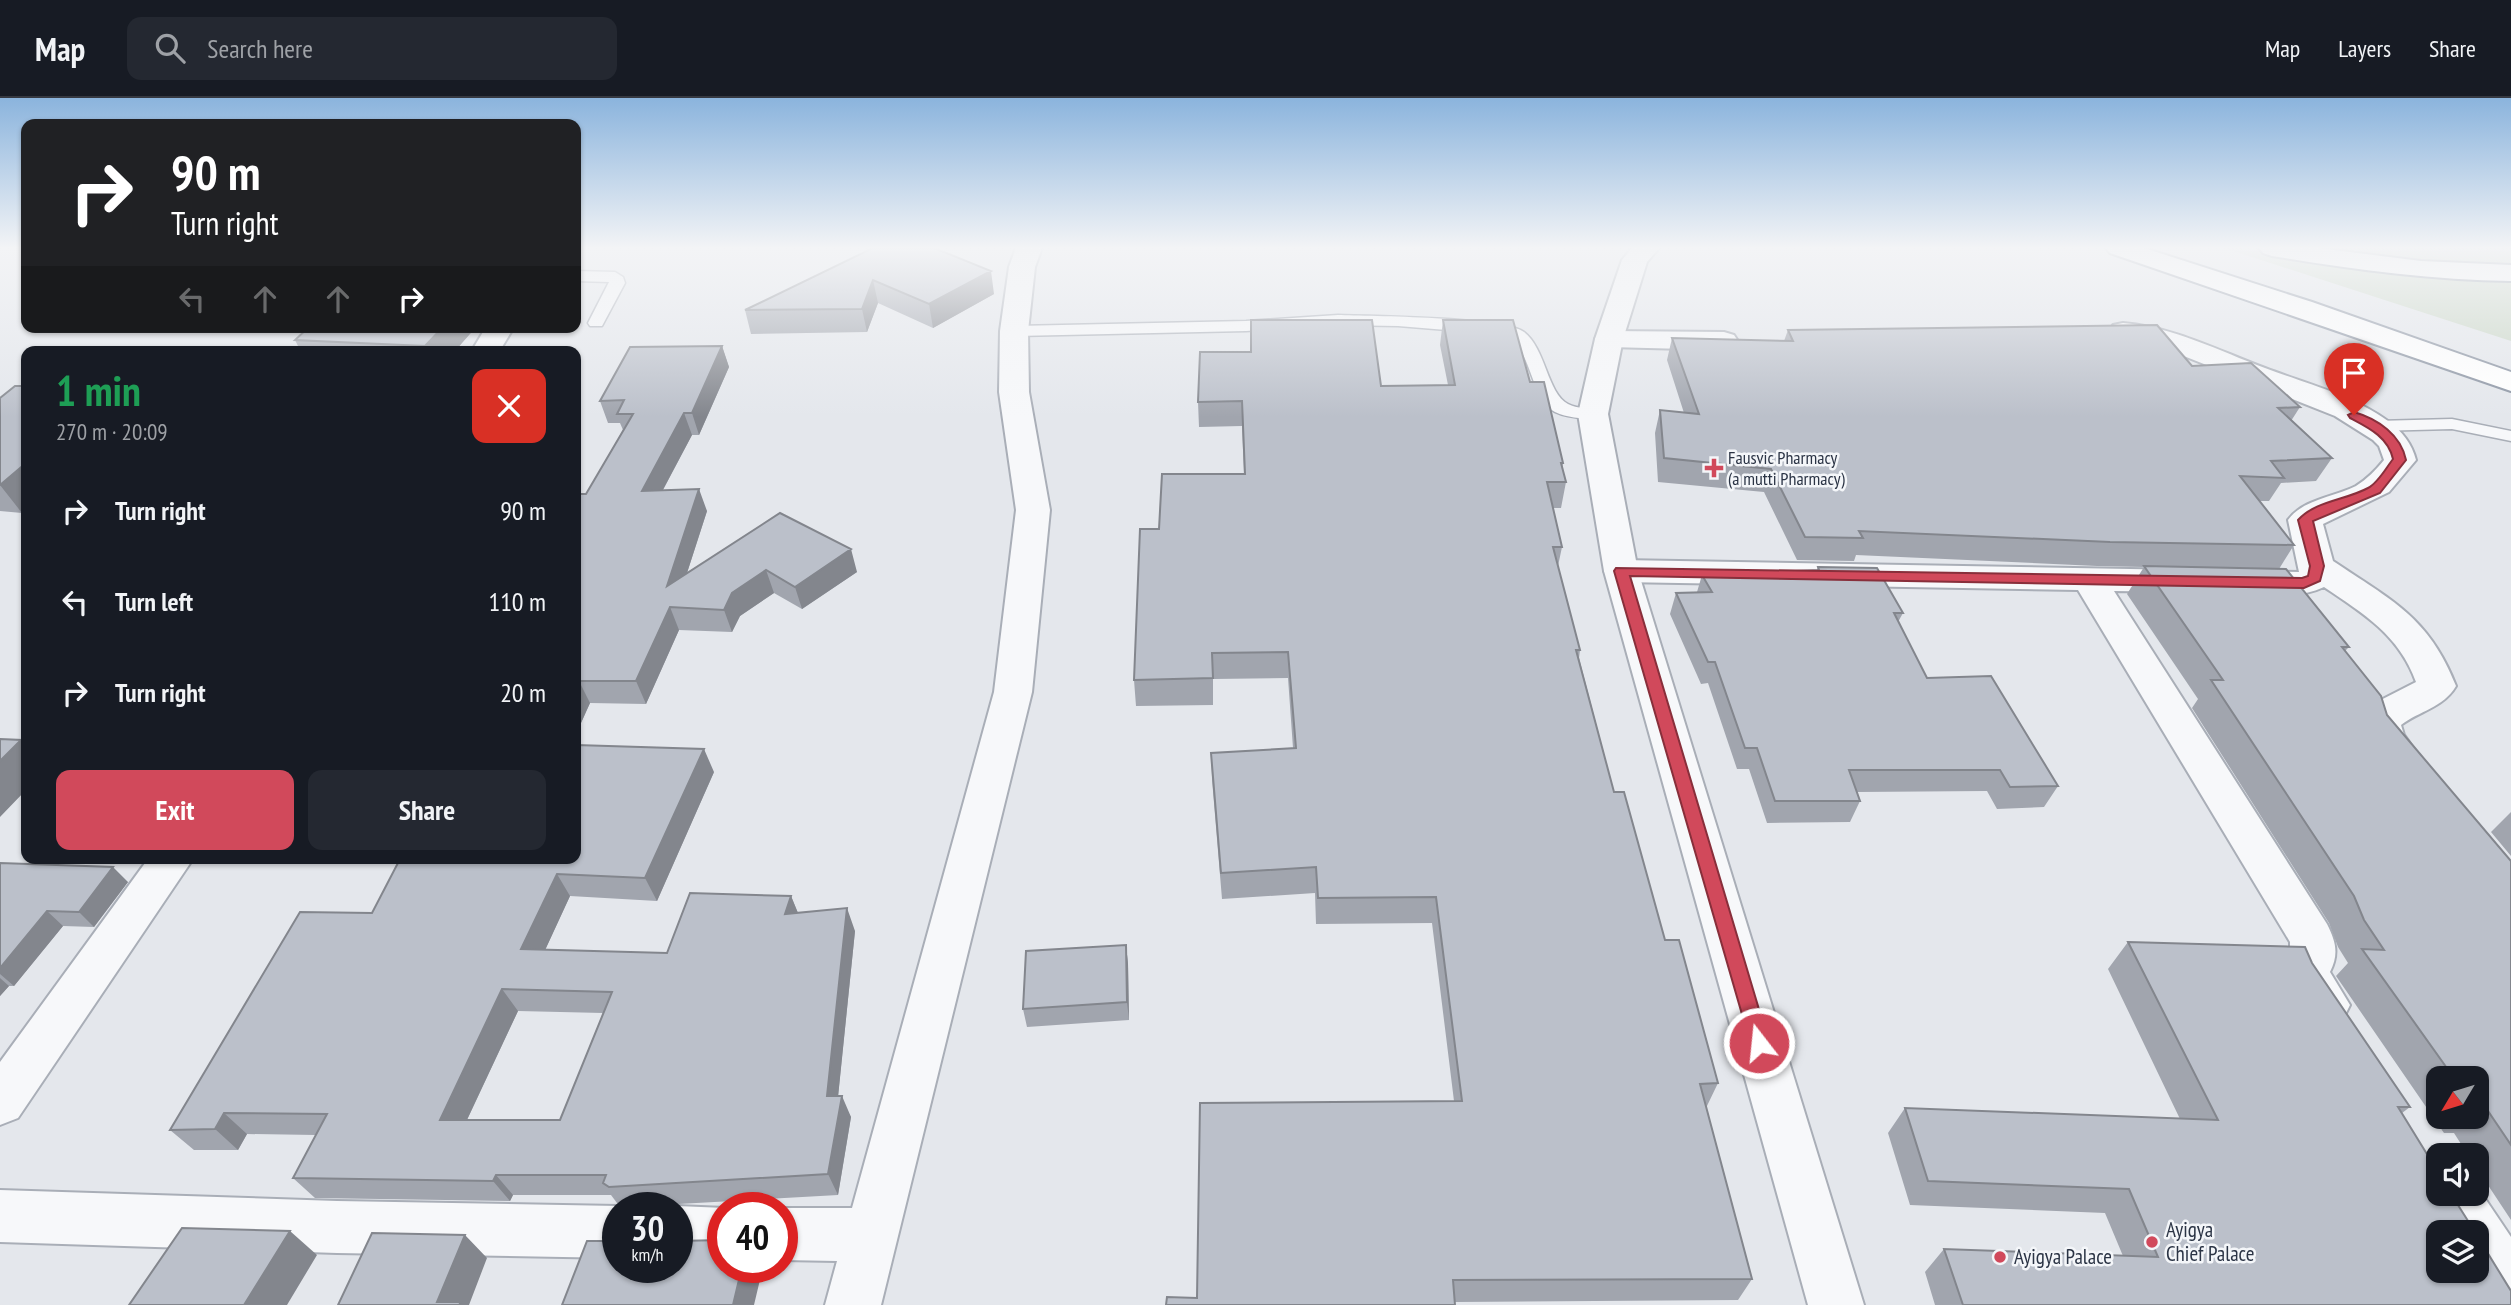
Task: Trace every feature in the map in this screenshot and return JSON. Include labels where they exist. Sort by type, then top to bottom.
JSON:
[{"type":"highway","points":[[2291,304],[2511,382]]},
{"type":"highway","points":[[2360,304],[2511,355]]},
{"type":"street","points":[[853,1305],[1013,692],[1034,510],[1014,392],[1014,331],[1017,304]]},
{"type":"street","points":[[1620,304],[1609,339],[1593,414],[1621,571],[1836,1305]]},
{"type":"street","points":[[1621,571],[2304,583],[2315,578],[2317,566],[2305,520],[2315,513],[2375,490],[2400,460],[2397,446],[2376,426],[2333,405],[2164,340],[2134,331],[2098,331]]},
{"type":"street","points":[[1609,339],[1750,341]]},
{"type":"street","points":[[2317,566],[2394,621],[2419,646],[2433,674],[2437,686],[2421,698],[2387,714],[2381,725],[2386,741],[2425,788]]},
{"type":"street","points":[[2089,580],[2311,937],[2314,949],[2310,968],[2305,974],[2348,1039]]},
{"type":"street","points":[[0,1102],[168,864]]},
{"type":"street","points":[[2460,1206],[2511,1285]]},
{"type":"street","points":[[0,1216],[337,1227],[602,1231]]},
{"type":"street","points":[[798,1234],[871,1235]]},
{"type":"lane","points":[[596,323],[606,304]]},
{"type":"lane","points":[[1014,331],[1246,326],[1338,320],[1398,321],[1511,330],[1523,336],[1557,405],[1569,411],[1593,414]]},
{"type":"lane","points":[[2376,426],[2452,424],[2511,436]]},
{"type":"green space","points":[[2398,304],[2511,304],[2511,341]]},
{"type":"building","points":[[757,304],[864,304],[862,309],[745,310]]},
{"type":"building","points":[[1251,320],[1372,320],[1381,386],[1455,385],[1443,320],[1513,320],[1530,382],[1544,382],[1563,463],[1566,482],[1547,482],[1562,547],[1553,547],[1580,650],[1576,650],[1614,792],[1624,792],[1665,940],[1679,940],[1718,1083],[1700,1084],[1752,1279],[1453,1280],[1455,1305],[1166,1305],[1167,1297],[1197,1298],[1200,1103],[1462,1101],[1436,897],[1318,898],[1316,867],[1221,873],[1211,753],[1296,748],[1288,652],[1212,653],[1213,678],[1134,680],[1140,529],[1159,529],[1162,474],[1245,474],[1242,401],[1198,402],[1200,352],[1251,352]]},
{"type":"building","points":[[2157,325],[2192,366],[2251,363],[2300,407],[2278,408],[2332,458],[2271,461],[2284,478],[2240,476],[2294,545],[2110,542],[1859,531],[1863,538],[1805,537],[1771,469],[1664,458],[1660,410],[1699,414],[1672,338],[1793,341],[1788,330]]},
{"type":"building","points":[[303,333],[437,333],[425,346],[295,340]]},
{"type":"building","points":[[722,346],[692,413],[684,413],[642,491],[699,489],[667,586],[780,513],[851,549],[795,587],[766,570],[732,593],[724,610],[670,607],[636,681],[581,681],[581,494],[586,494],[633,414],[617,414],[624,400],[600,401],[630,347]]},
{"type":"building","points":[[15,386],[21,386],[21,467],[0,485],[0,398]]},
{"type":"building","points":[[2144,566],[2286,569],[2349,647],[2342,647],[2381,696],[2387,715],[2511,861],[2511,1145],[2489,1112],[2489,1066],[2445,1066],[2362,949],[2384,950],[2364,920],[2354,896],[2211,680],[2223,680]]},
{"type":"building","points":[[1818,567],[1877,568],[1903,613],[1894,613],[1927,678],[1991,676],[2058,786],[2010,787],[2000,770],[1849,770],[1860,801],[1775,801],[1757,748],[1745,748],[1715,662],[1708,662],[1676,593],[1712,592],[1702,575],[1819,570]]},
{"type":"building","points":[[0,739],[21,740],[0,761]]},
{"type":"building","points":[[581,745],[704,749],[645,878],[557,874],[521,949],[667,953],[690,893],[791,896],[785,914],[847,908],[827,1096],[842,1096],[828,1174],[609,1187],[603,1183],[606,1175],[496,1175],[493,1181],[293,1178],[327,1114],[224,1113],[215,1129],[170,1130],[300,912],[372,913],[397,864],[581,864]],"holes":[[[502,989],[612,992],[560,1120],[440,1120]]]},
{"type":"building","points":[[0,863],[113,867],[79,912],[47,911],[0,968]]},
{"type":"building","points":[[2128,942],[2305,947],[2312,963],[2410,1107],[2398,1107],[2426,1152],[2426,1206],[2459,1206],[2467,1220],[2426,1220],[2426,1283],[2489,1283],[2489,1255],[2511,1291],[2511,1305],[1963,1305],[1944,1249],[2158,1257],[2129,1189],[1928,1181],[1905,1108],[2218,1120]]},
{"type":"building","points":[[1126,945],[1127,1002],[1023,1009],[1026,951]]},
{"type":"building","points":[[182,1228],[290,1231],[244,1305],[129,1305]]},
{"type":"building","points":[[372,1233],[465,1235],[437,1302],[461,1302],[459,1305],[338,1305]]},
{"type":"building","points":[[707,1240],[707,1283],[738,1283],[733,1305],[562,1305],[587,1241],[602,1241],[602,1283],[693,1283],[693,1241]]},
{"type":"place","name":"Fausvic Pharmacy (a mutti Pharmacy)","points":[[1714,468]]},
{"type":"place","name":"Ayigya Chief Palace","points":[[2152,1242]]},
{"type":"place","name":"Ayigya Palace","points":[[2000,1257]]},
{"type":"route","points":[[1759,1043],[1621,571],[2304,583],[2315,578],[2317,566],[2305,520],[2315,513],[2375,490],[2400,460],[2397,446],[2376,426],[2354,415]]}]
